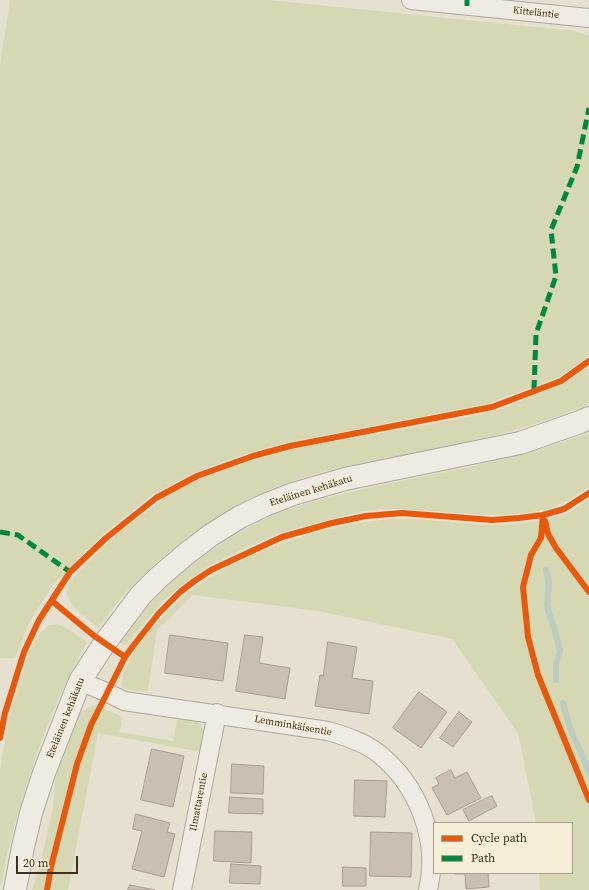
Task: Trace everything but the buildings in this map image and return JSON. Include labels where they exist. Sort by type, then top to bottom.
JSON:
[{"type":"street","name":"Kitteläntie","points":[[411,0],[589,18]]},
{"type":"street","name":"Eteläinen kehäkatu","points":[[15,890],[31,813],[44,773],[80,681],[104,644],[141,595],[186,554],[211,535],[240,517],[293,494],[345,479],[520,443],[589,418]]},
{"type":"street","name":"Lemminkäisentie","points":[[80,681],[124,701],[328,730],[354,739],[378,753],[404,779],[423,812],[432,851],[428,890]]},
{"type":"street","name":"Ilmattarentie","points":[[182,890],[217,714]]},
{"type":"green space","points":[[10,0],[269,0],[575,31],[589,36],[589,354],[582,362],[559,377],[487,404],[289,442],[251,452],[195,472],[152,495],[102,535],[53,585],[30,621],[15,658],[0,658],[0,66]]},
{"type":"green space","points":[[586,369],[589,369],[589,404],[541,422],[492,436],[348,466],[304,477],[280,485],[234,507],[190,535],[170,551],[132,586],[98,628],[70,602],[67,594],[71,581],[80,570],[118,533],[173,492],[199,479],[241,464],[293,449],[469,417],[502,409],[566,382]]},
{"type":"green space","points":[[589,433],[589,487],[549,509],[518,514],[492,515],[381,509],[347,515],[279,533],[210,565],[184,583],[163,601],[126,645],[118,642],[153,601],[197,561],[242,531],[274,515],[308,503],[342,494],[479,465],[523,454]]},
{"type":"green space","points":[[589,499],[589,890],[540,890],[539,874],[573,874],[573,822],[536,822],[518,733],[452,639],[318,611],[193,595],[157,630],[148,691],[134,691],[122,687],[122,680],[125,671],[134,653],[153,628],[172,607],[188,593],[210,578],[262,551],[320,531],[378,520],[415,519],[489,525],[510,524],[546,519],[566,514]]},
{"type":"green space","points":[[58,624],[72,631],[87,643],[61,693],[40,746],[14,827],[0,890],[0,770],[9,718],[30,650],[40,633],[49,625]]},
{"type":"green space","points":[[93,705],[119,715],[122,722],[119,732],[173,741],[177,720],[186,718],[194,720],[203,730],[204,737],[201,752],[98,733],[68,890],[32,890],[40,864],[53,808],[56,773],[69,733],[79,714]]},
{"type":"waterway","points":[[546,570],[549,583],[547,606],[560,651],[556,665],[556,680]]},
{"type":"waterway","points":[[563,703],[570,728],[589,771]]},
{"type":"marked path","points":[[467,0],[467,6]]},
{"type":"marked path","points":[[534,390],[536,334],[556,276],[551,230],[577,167],[589,108]]},
{"type":"marked path","points":[[0,532],[18,535],[70,572]]},
{"type":"cycle path","points":[[0,738],[5,713],[24,652],[39,620],[70,572],[106,538],[156,498],[197,476],[253,456],[290,446],[492,407],[561,381],[589,361]]},
{"type":"cycle path","points":[[47,890],[51,867],[77,764],[91,725],[125,657],[159,613],[180,592],[193,582],[211,570],[282,537],[332,523],[366,516],[402,513],[492,520],[519,518],[543,515],[564,509],[589,493]]},
{"type":"cycle path","points":[[543,515],[541,538],[531,555],[523,587],[528,637],[538,675],[589,800]]},
{"type":"cycle path","points":[[545,521],[548,534],[556,548],[589,592]]},
{"type":"cycle path","points":[[52,601],[93,635],[125,657]]}]
